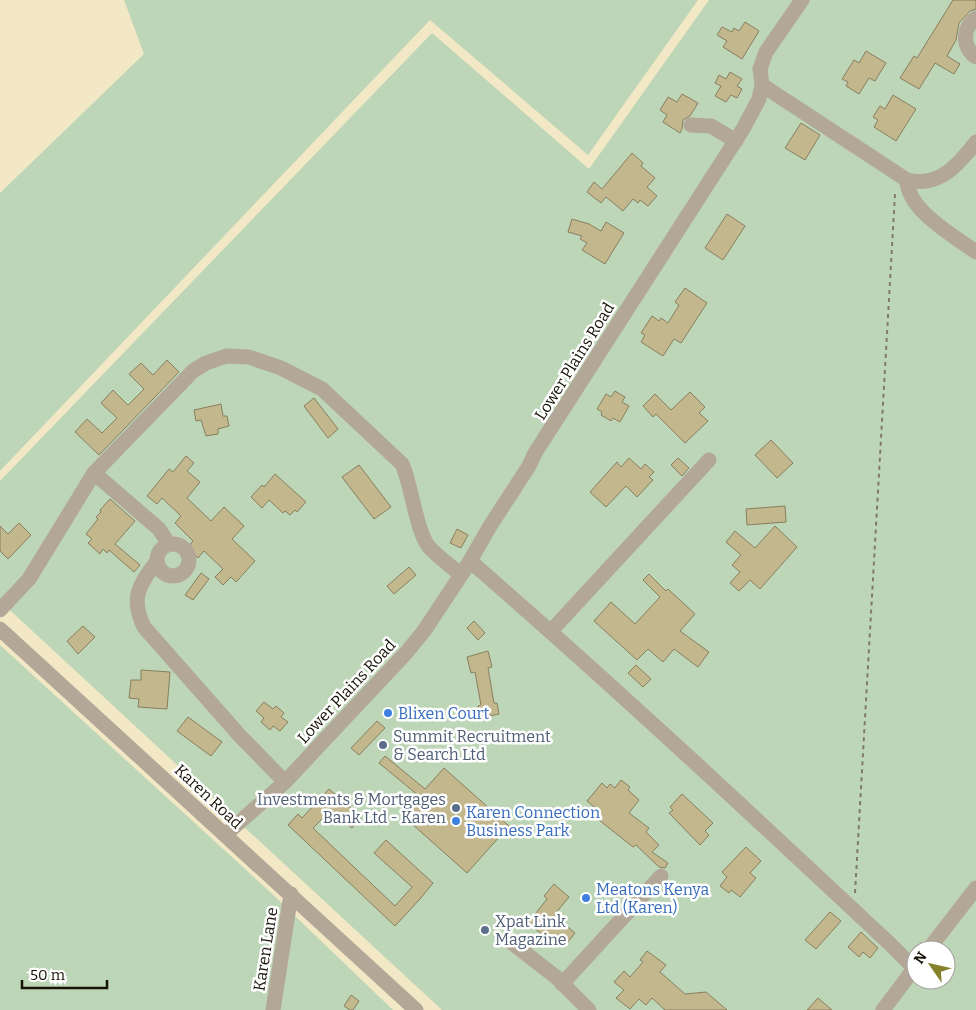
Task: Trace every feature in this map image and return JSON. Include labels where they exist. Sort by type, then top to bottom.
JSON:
[{"type":"street","name":"Lower Plains Road","points":[[225,835],[285,782],[405,654],[432,620],[535,453],[736,141],[756,106],[762,85],[760,69],[766,52],[802,0]]},
{"type":"street","points":[[976,18],[968,28],[965,44],[976,57]]},
{"type":"street","points":[[762,85],[902,178],[916,182],[925,182],[947,173],[960,162],[976,142]]},
{"type":"street","points":[[691,125],[712,126],[736,141]]},
{"type":"street","points":[[902,178],[911,196],[921,209],[976,252]]},
{"type":"street","points":[[0,610],[29,580],[94,473],[192,372],[226,356],[249,357],[281,368],[322,388],[402,464],[407,475],[422,535],[428,546],[461,575]]},
{"type":"street","points":[[550,631],[709,460]]},
{"type":"street","points":[[94,473],[159,529],[167,545]]},
{"type":"street","points":[[157,561],[161,571],[171,576],[177,576],[184,572],[189,562],[186,549],[176,544],[167,545],[159,552],[157,561],[141,582],[136,598],[139,616],[144,627],[240,736],[285,782]]},
{"type":"street","points":[[470,561],[687,754],[906,959]]},
{"type":"street","name":"Karen Road","points":[[0,629],[292,894],[416,1010]]},
{"type":"street","points":[[562,984],[661,876]]},
{"type":"street","points":[[936,940],[976,888]]},
{"type":"street","name":"Karen Lane","points":[[273,1010],[292,894]]},
{"type":"street","points":[[511,942],[562,984],[589,1010]]},
{"type":"street","points":[[883,1010],[906,979]]},
{"type":"path","points":[[854,910],[902,178]]},
{"type":"green space","points":[[124,0],[698,0],[588,155],[430,20],[0,471],[0,193],[144,54]]},
{"type":"green space","points":[[709,0],[976,0],[976,1010],[442,1010],[0,601],[0,481],[432,33],[589,169]]},
{"type":"green space","points":[[0,645],[269,891],[393,1010],[0,1010]]},
{"type":"building","points":[[953,0],[976,0],[976,9],[970,11],[959,23],[956,40],[947,56],[960,64],[954,74],[935,63],[919,89],[900,78],[914,56],[917,58]]},
{"type":"building","points":[[745,22],[759,31],[742,59],[723,47],[727,41],[717,35],[722,27],[732,32],[734,28],[739,31]]},
{"type":"building","points":[[866,51],[886,63],[875,81],[869,78],[859,94],[846,86],[848,82],[842,79],[854,60],[859,63]]},
{"type":"building","points":[[730,72],[742,79],[737,86],[742,89],[737,98],[731,95],[726,102],[715,96],[721,86],[715,83],[719,75],[726,79]]},
{"type":"building","points":[[682,94],[698,103],[690,116],[683,120],[680,133],[663,122],[667,115],[660,110],[668,97],[677,102]]},
{"type":"building","points":[[893,95],[916,109],[896,141],[874,127],[878,120],[873,117],[880,106],[885,109]]},
{"type":"building","points":[[801,123],[820,135],[805,160],[785,148]]},
{"type":"building","points":[[632,153],[643,163],[641,166],[655,178],[647,187],[657,196],[648,206],[640,200],[638,203],[633,199],[623,211],[606,197],[601,203],[587,192],[594,182],[602,189]]},
{"type":"building","points":[[727,214],[745,226],[723,260],[705,248]]},
{"type":"building","points":[[572,219],[589,224],[601,231],[606,222],[624,233],[605,264],[582,250],[587,243],[580,239],[582,236],[568,232]]},
{"type":"building","points":[[685,288],[707,303],[681,343],[674,339],[663,356],[641,342],[645,335],[641,333],[652,316],[659,321],[661,318],[668,323],[679,305],[675,302]]},
{"type":"building","points":[[167,360],[179,372],[99,455],[75,432],[87,419],[102,433],[117,418],[101,403],[113,390],[128,405],[144,389],[129,374],[141,363],[153,375]]},
{"type":"building","points":[[615,391],[625,397],[622,402],[629,406],[620,422],[613,418],[611,421],[601,415],[602,412],[597,409],[606,394],[611,397]]},
{"type":"building","points":[[690,392],[705,407],[699,413],[708,421],[685,443],[656,414],[653,417],[643,406],[655,394],[671,410]]},
{"type":"building","points":[[314,398],[338,429],[328,438],[304,406]]},
{"type":"building","points":[[221,404],[223,416],[227,416],[229,426],[218,429],[218,434],[206,436],[201,420],[196,421],[194,410]]},
{"type":"building","points":[[771,440],[793,463],[777,478],[755,455]]},
{"type":"building","points":[[186,456],[194,463],[187,471],[200,482],[187,498],[211,521],[224,507],[244,526],[232,539],[255,561],[236,582],[231,577],[223,585],[215,577],[223,569],[204,551],[198,558],[187,548],[193,541],[175,523],[181,516],[162,498],[157,504],[147,496],[169,469],[173,472]]},
{"type":"building","points":[[629,458],[641,469],[645,464],[654,472],[649,477],[653,480],[637,497],[626,486],[606,507],[590,492],[617,462],[621,467]]},
{"type":"building","points":[[678,458],[689,468],[682,476],[671,465]]},
{"type":"building","points":[[359,465],[391,507],[374,519],[342,477]]},
{"type":"building","points":[[275,474],[306,502],[297,512],[295,510],[290,515],[285,511],[283,513],[269,500],[262,508],[251,497],[262,485],[264,487]]},
{"type":"building","points":[[110,499],[135,521],[115,544],[140,565],[134,572],[109,550],[107,553],[103,549],[100,554],[88,543],[92,539],[86,534],[98,519],[96,517],[101,512],[100,510]]},
{"type":"building","points":[[785,506],[786,522],[747,525],[746,509]]},
{"type":"building","points":[[19,523],[31,535],[8,559],[0,551],[0,526],[8,534]]},
{"type":"building","points":[[775,526],[797,547],[760,589],[750,580],[739,591],[730,583],[740,572],[732,565],[741,555],[726,542],[735,531],[755,548]]},
{"type":"building","points":[[457,529],[468,535],[461,548],[450,543]]},
{"type":"building","points":[[409,567],[416,575],[394,594],[387,586]]},
{"type":"building","points":[[201,573],[209,579],[193,600],[185,595]]},
{"type":"building","points":[[649,574],[666,591],[668,589],[695,614],[680,631],[709,652],[698,667],[674,649],[663,662],[648,649],[637,660],[594,621],[611,602],[635,624],[660,597],[643,580]]},
{"type":"building","points":[[474,621],[485,633],[478,640],[467,628]]},
{"type":"building","points":[[83,626],[95,637],[78,654],[67,641]]},
{"type":"building","points":[[488,651],[492,667],[488,668],[494,703],[497,703],[499,714],[480,718],[478,706],[481,705],[475,672],[471,673],[467,657]]},
{"type":"building","points":[[636,665],[651,679],[643,687],[628,673]]},
{"type":"building","points":[[141,670],[170,672],[167,709],[138,707],[139,699],[129,698],[131,680],[141,680]]},
{"type":"building","points":[[264,702],[273,709],[276,706],[284,713],[281,717],[288,722],[280,731],[273,726],[270,730],[261,722],[264,718],[256,711]]},
{"type":"building","points":[[188,717],[222,742],[211,756],[177,731]]},
{"type":"building","points":[[377,721],[385,728],[359,755],[351,748]]},
{"type":"building","name":"Karen Connection Business Park","points":[[385,756],[425,789],[444,768],[509,826],[467,873],[402,815],[419,796],[379,763]]},
{"type":"building","points":[[621,780],[630,787],[628,790],[639,800],[629,813],[649,828],[646,832],[659,845],[652,852],[668,863],[665,868],[659,867],[636,845],[633,847],[594,816],[598,810],[587,801],[602,783],[607,788],[610,784],[615,788]]},
{"type":"building","points":[[329,789],[361,817],[352,828],[331,810],[313,828],[395,906],[412,887],[374,853],[386,840],[433,883],[395,926],[288,825],[298,814],[302,818]]},
{"type":"building","points":[[682,794],[713,823],[705,831],[709,835],[700,845],[669,813],[673,810],[670,807]]},
{"type":"building","points":[[746,847],[761,861],[750,873],[756,878],[740,897],[731,890],[729,893],[720,886],[727,877],[722,872]]},
{"type":"building","points":[[554,884],[569,897],[554,915],[575,933],[567,943],[560,938],[556,943],[552,939],[551,942],[528,923],[547,899],[544,896]]},
{"type":"building","points":[[830,912],[841,921],[816,949],[805,940]]},
{"type":"building","points":[[861,932],[878,948],[870,958],[863,952],[859,957],[848,947]]},
{"type":"building","points":[[647,951],[666,965],[660,972],[685,994],[706,992],[727,1010],[665,1010],[652,998],[646,1005],[639,999],[630,1009],[616,998],[624,990],[614,982],[624,971],[630,977],[643,962],[640,960]]},
{"type":"building","points":[[351,995],[359,1001],[353,1010],[344,1006]]},
{"type":"building","points":[[818,998],[832,1010],[807,1010]]},
{"type":"place","name":"Blixen Court","points":[[388,713]]},
{"type":"place","name":"Summit Recruitment & Search Ltd","points":[[383,745]]},
{"type":"place","name":"Investments & Mortgages Bank Ltd - Karen","points":[[456,808]]},
{"type":"place","name":"Karen Connection Business Park","points":[[456,821]]},
{"type":"place","name":"Meatons Kenya Ltd (Karen)","points":[[586,898]]},
{"type":"place","name":"Xpat Link Magazine","points":[[485,930]]}]
